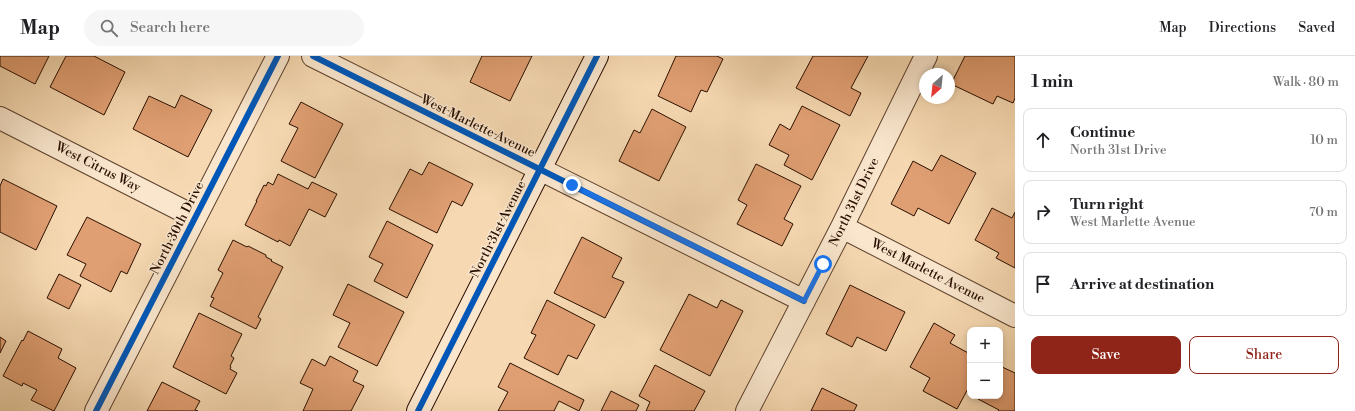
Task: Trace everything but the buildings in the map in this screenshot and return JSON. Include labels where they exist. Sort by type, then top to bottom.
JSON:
[{"type":"street","name":"North 30th Drive","points":[[96,411],[278,56]]},
{"type":"street","name":"West Marlette Avenue","points":[[313,56],[804,301]]},
{"type":"street","name":"North 31st Avenue","points":[[418,411],[597,56]]},
{"type":"street","name":"North 31st Drive","points":[[747,411],[842,227],[926,56]]},
{"type":"street","name":"West Citrus Way","points":[[0,118],[195,217]]},
{"type":"street","name":"West Marlette Avenue","points":[[842,227],[1015,316]]},
{"type":"cycle path","points":[[96,411],[278,56]]},
{"type":"cycle path","points":[[313,56],[804,301]]},
{"type":"cycle path","points":[[418,411],[597,56]]},
{"type":"route","points":[[572,185],[804,301],[823,264]]}]
